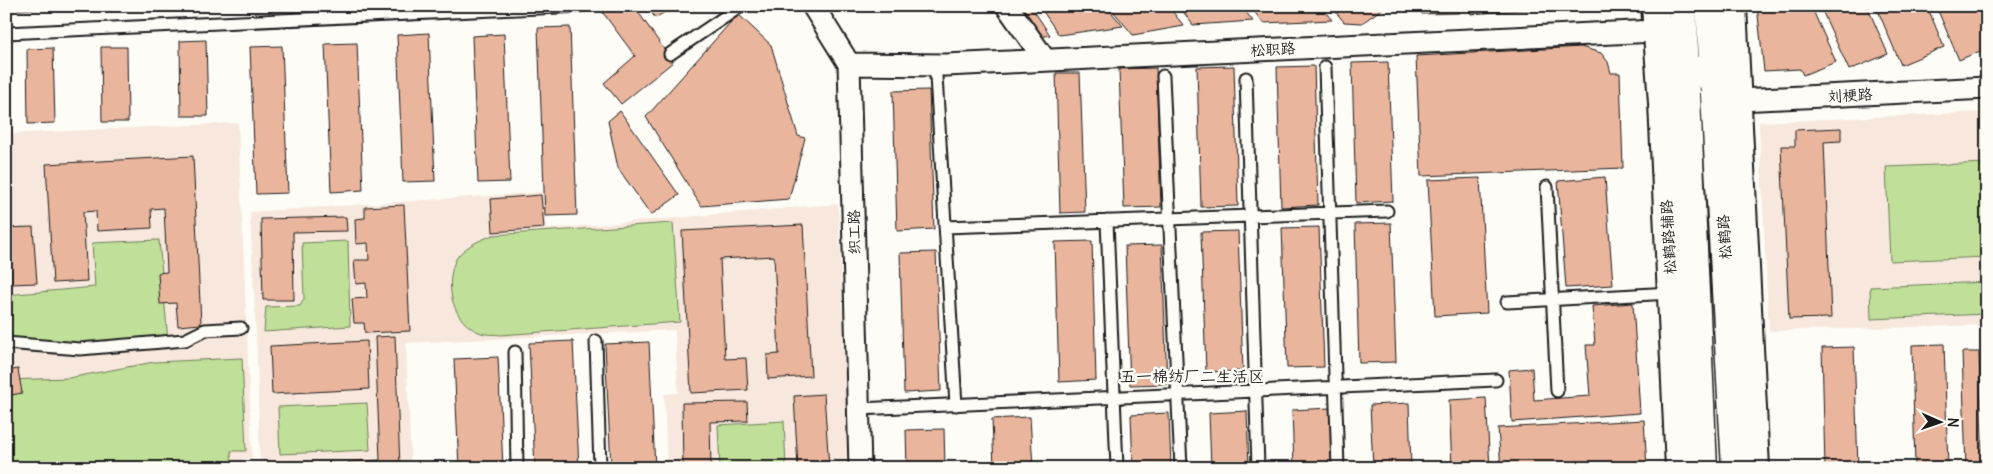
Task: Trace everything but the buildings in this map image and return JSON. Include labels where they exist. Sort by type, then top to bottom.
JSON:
[{"type":"main road","name":"松鹤路","points":[[1682,6],[1686,59],[1703,468]]},
{"type":"main road","name":"松鹤路","points":[[1710,6],[1728,94],[1739,318],[1736,468]]},
{"type":"street","points":[[813,6],[849,64]]},
{"type":"street","points":[[1007,6],[1045,60]]},
{"type":"street","points":[[1728,94],[1733,6]]},
{"type":"street","points":[[1656,19],[1686,59],[1728,94]]},
{"type":"street","name":"松职路","points":[[849,64],[946,65],[1045,60],[1656,19]]},
{"type":"street","name":"松鹤路辅路","points":[[1656,19],[1671,293],[1678,468]]},
{"type":"street","name":"织工路","points":[[849,64],[860,468]]},
{"type":"street","name":"刘梗路","points":[[1728,94],[1987,88]]},
{"type":"street","points":[[1739,318],[1756,468]]},
{"type":"lane","points":[[6,33],[580,6]]},
{"type":"lane","points":[[670,54],[741,6]]},
{"type":"lane","points":[[1325,67],[1338,468]]},
{"type":"lane","points":[[936,76],[956,405]]},
{"type":"lane","points":[[1163,76],[1181,468]]},
{"type":"lane","points":[[1246,78],[1258,468]]},
{"type":"lane","points":[[1547,187],[1557,391]]},
{"type":"lane","points":[[945,227],[1388,210]]},
{"type":"lane","points":[[1107,221],[1117,468]]},
{"type":"lane","points":[[1507,302],[1671,293]]},
{"type":"lane","points":[[6,343],[80,349],[185,340],[205,330],[241,328]]},
{"type":"lane","points":[[596,341],[600,468]]},
{"type":"lane","points":[[515,352],[517,468]]},
{"type":"lane","points":[[858,409],[1496,380]]},
{"type":"shaded area","points":[[1987,112],[1987,325],[1769,331],[1759,122]]},
{"type":"shaded area","points":[[238,123],[252,458],[243,459],[242,468],[6,468],[6,134]]},
{"type":"shaded area","points":[[544,192],[546,229],[838,204],[849,468],[667,468],[664,394],[678,393],[675,330],[406,343],[411,468],[260,468],[250,212]]},
{"type":"green space","points":[[1987,163],[1987,257],[1890,261],[1886,167]]},
{"type":"green space","points":[[673,223],[680,322],[501,335],[488,334],[471,328],[458,313],[453,303],[450,282],[455,261],[466,248],[493,235]]},
{"type":"green space","points":[[159,240],[168,341],[80,349],[6,343],[6,295],[95,287],[92,243]]},
{"type":"green space","points":[[348,241],[350,326],[264,332],[266,307],[300,306],[304,299],[302,243]]},
{"type":"green space","points":[[1987,282],[1987,314],[1871,319],[1870,287]]},
{"type":"green space","points":[[242,358],[246,451],[231,451],[232,468],[6,468],[6,380],[69,378],[154,362]]},
{"type":"green space","points":[[367,403],[370,450],[280,454],[278,407]]},
{"type":"green space","points":[[784,421],[786,468],[720,468],[718,425]]},
{"type":"district","name":"五一棉纺厂二生活区","points":[[1192,376]]}]
